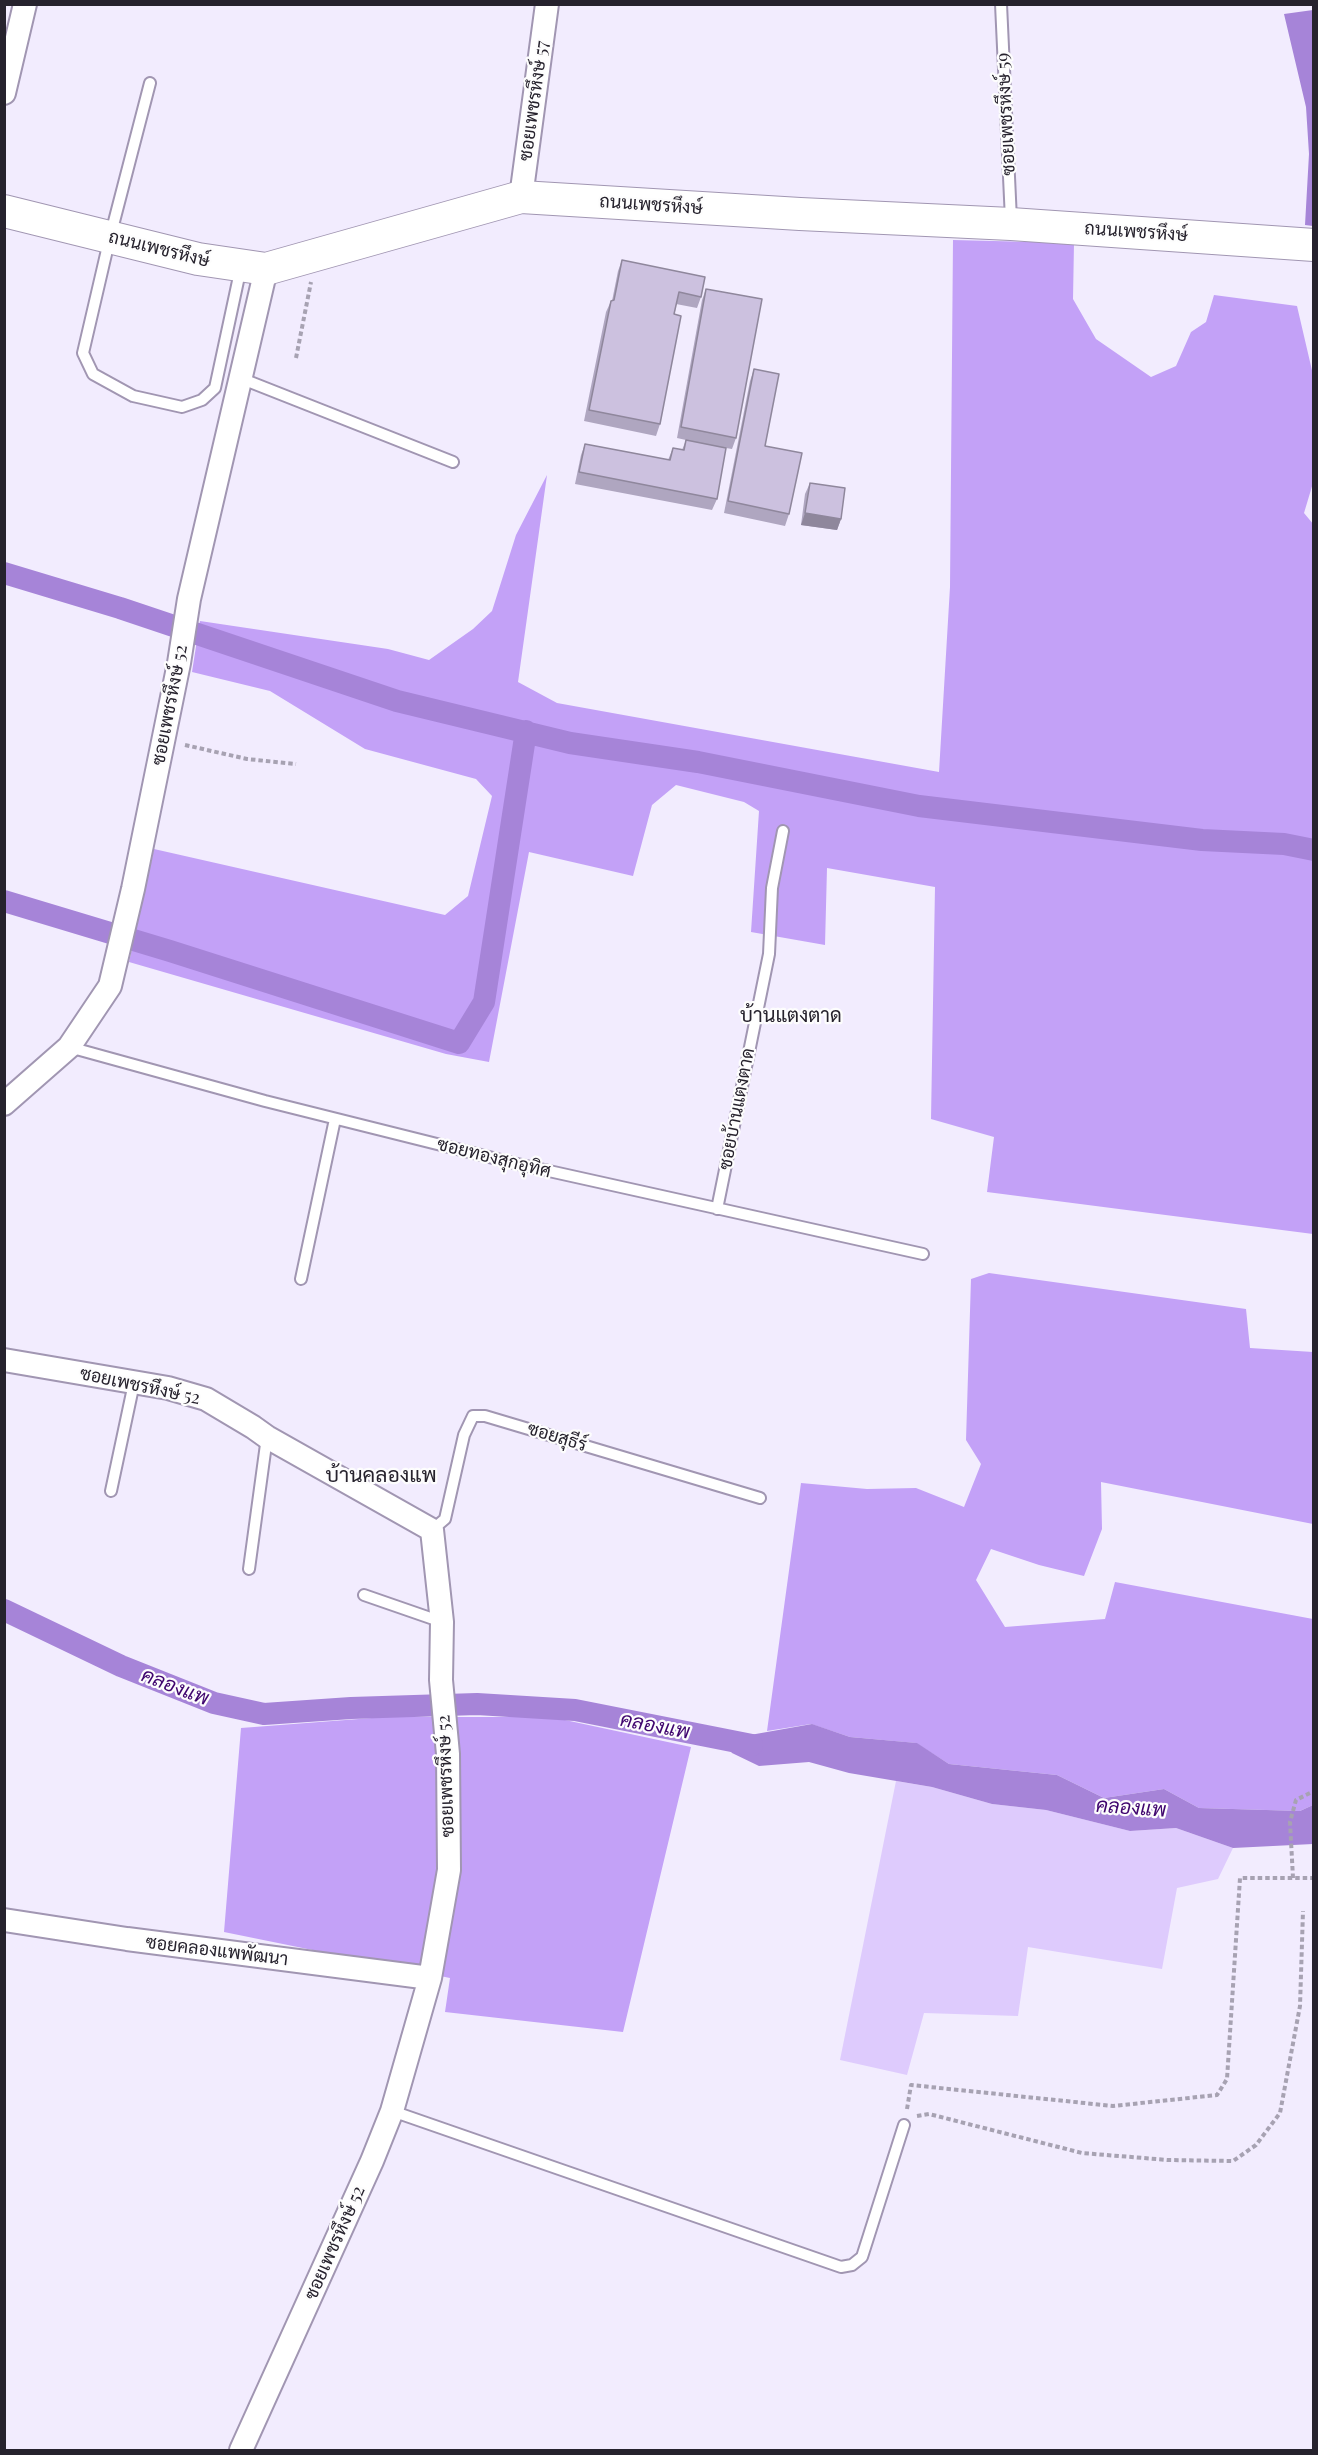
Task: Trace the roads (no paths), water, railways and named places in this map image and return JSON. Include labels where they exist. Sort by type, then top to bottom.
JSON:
[{"type":"main road","name":"ถนนเพชรหึงษ์","points":[[4,211],[198,259],[254,268],[316,255],[521,197],[1011,224],[1314,245]]},
{"type":"street","points":[[4,93],[25,4]]},
{"type":"street","name":"ซอยเพชรหึงษ์ 57","points":[[521,197],[548,4]]},
{"type":"street","name":"ซอยเพชรหึงษ์ 52","points":[[4,1104],[69,1047],[111,983],[133,889],[187,616],[239,378],[254,268]]},
{"type":"street","name":"ซอยเพชรหึงษ์ 52","points":[[4,1360],[168,1388],[206,1399],[253,1426],[267,1437],[432,1530],[442,1622],[441,1680],[448,1754],[448,1870],[430,1978],[392,2111],[372,2161],[241,2451]]},
{"type":"street","name":"ซอยคลองแพพัฒนา","points":[[4,1920],[127,1939],[430,1978]]},
{"type":"lane","name":"ซอยเพชรหึงษ์ 59","points":[[1001,4],[1011,224]]},
{"type":"lane","points":[[150,83],[83,353],[93,374],[133,396],[182,407],[202,400],[215,388],[254,268]]},
{"type":"lane","points":[[239,378],[453,462]]},
{"type":"lane","name":"ซอยบ้านแตงตาด","points":[[717,1209],[769,954],[772,888],[783,831]]},
{"type":"lane","name":"ซอยทองสุกอุทิศ","points":[[69,1047],[335,1119],[513,1163],[923,1254]]},
{"type":"lane","points":[[301,1279],[335,1119]]},
{"type":"lane","points":[[111,1491],[134,1383]]},
{"type":"lane","name":"ซอยสุธีร์","points":[[432,1530],[445,1519],[464,1435],[473,1416],[485,1416],[760,1498]]},
{"type":"lane","points":[[249,1569],[267,1437]]},
{"type":"lane","points":[[364,1595],[442,1622]]},
{"type":"lane","points":[[392,2111],[841,2267],[852,2265],[862,2257],[904,2125]]},
{"type":"water","points":[[1314,10],[1313,226],[1305,225],[1309,154],[1306,107],[1284,14]]},
{"type":"water","points":[[812,1724],[850,1737],[917,1743],[949,1764],[1057,1775],[1104,1798],[1164,1789],[1199,1808],[1300,1811],[1313,1805],[1313,1844],[1233,1848],[1176,1828],[1130,1831],[1046,1810],[992,1804],[932,1787],[849,1773],[809,1762],[759,1766],[732,1753],[722,1740]]},
{"type":"waterway","points":[[4,573],[120,608],[397,701],[570,743],[698,762],[919,806],[1202,840],[1284,844],[1314,850]]},
{"type":"waterway","points":[[4,901],[459,1043],[484,1002],[526,731]]},
{"type":"waterway","name":"คลองแพ","points":[[4,1610],[121,1666],[214,1703],[264,1714],[351,1708],[477,1704],[575,1710],[752,1745]]},
{"type":"district","name":"บ้านแตงตาด","points":[[791,1016]]},
{"type":"district","name":"บ้านคลองแพ","points":[[381,1475]]}]
